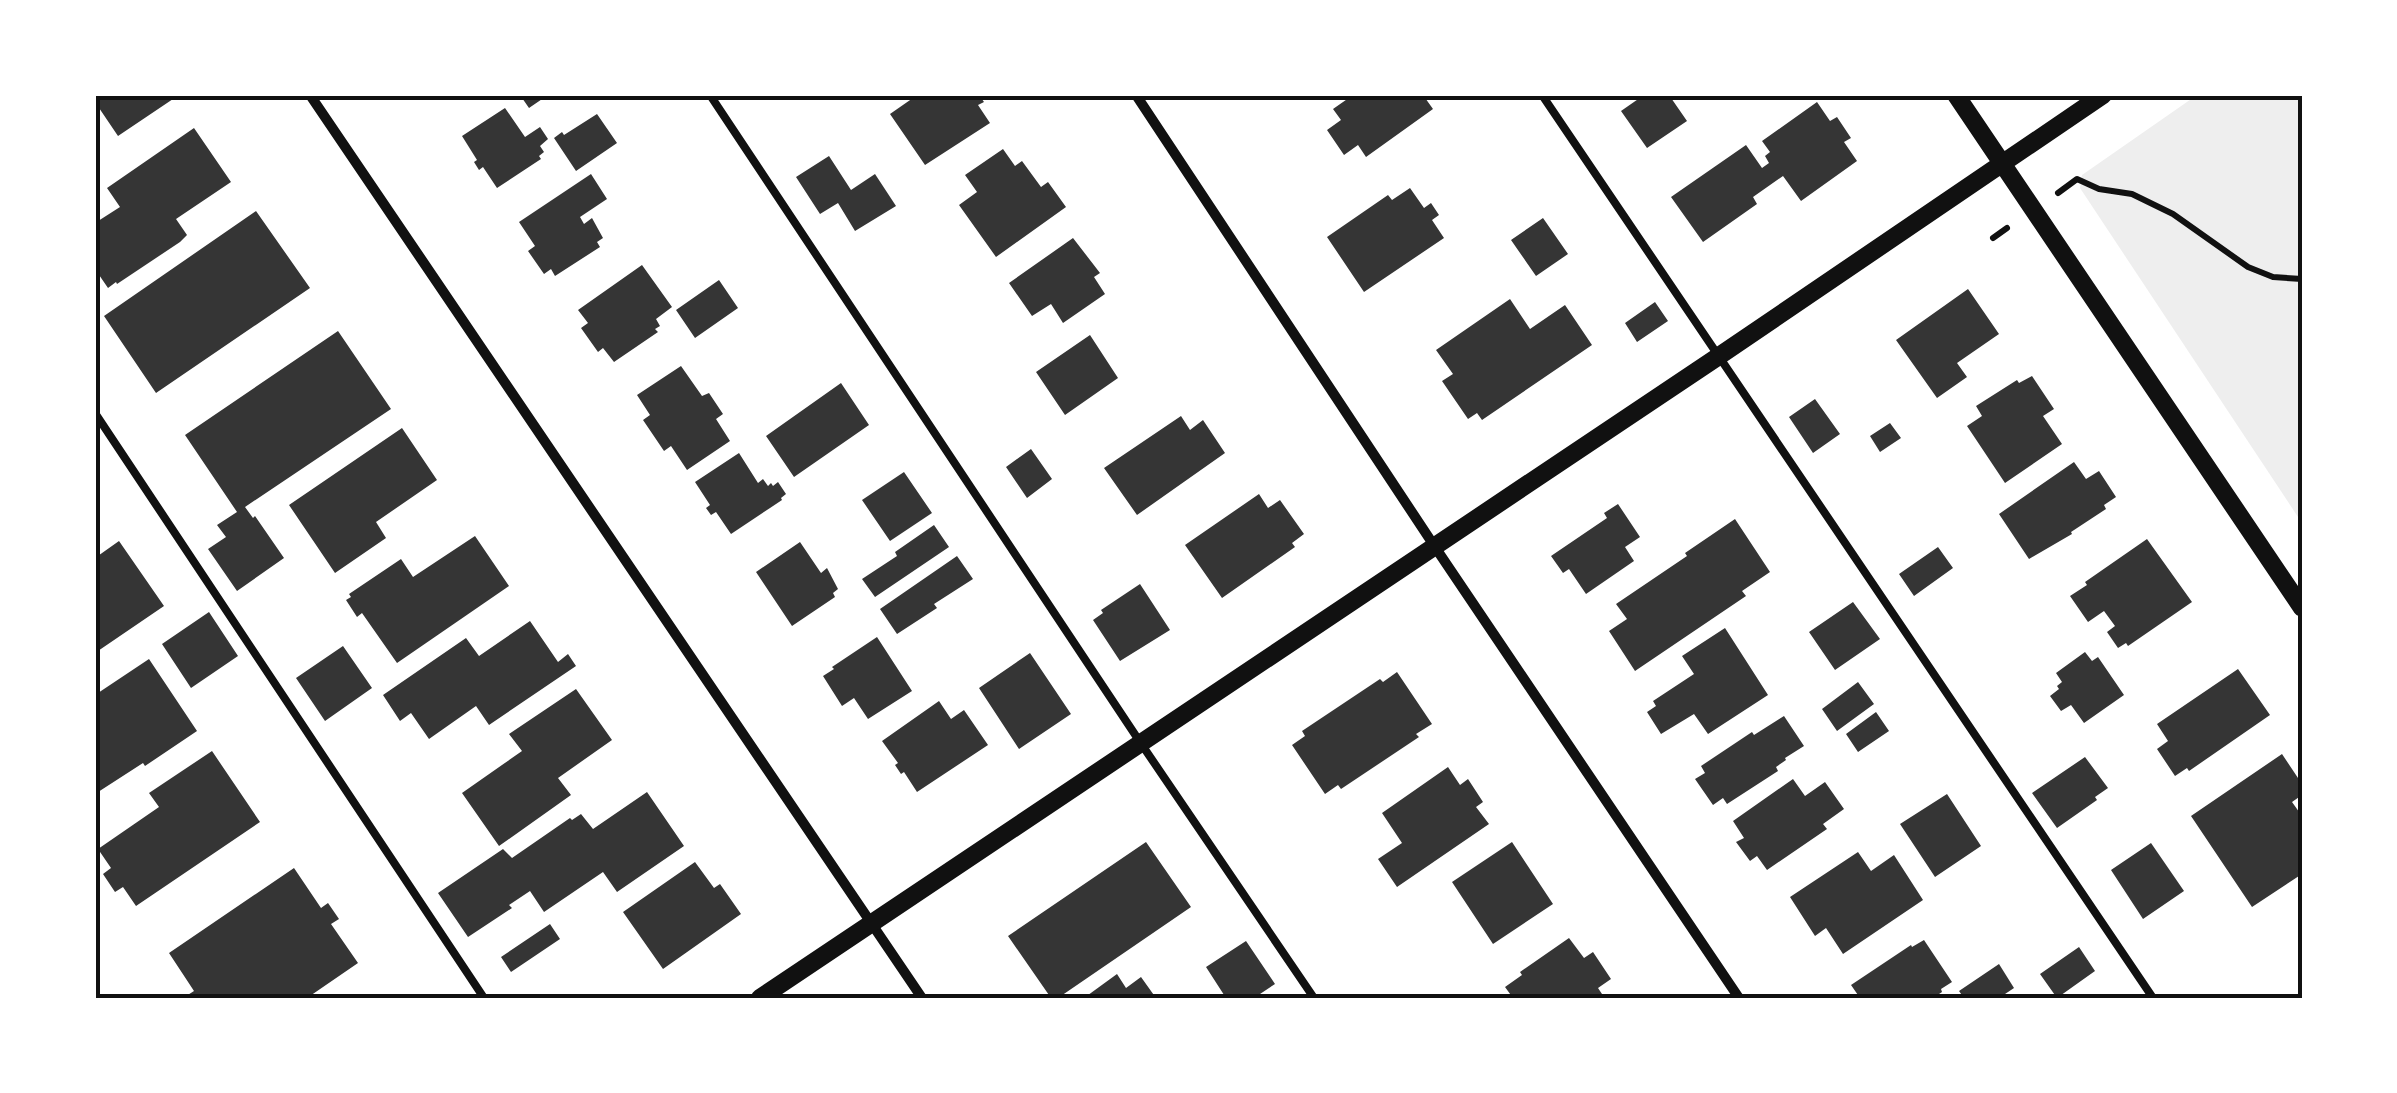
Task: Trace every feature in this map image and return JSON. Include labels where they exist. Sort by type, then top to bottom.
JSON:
[{"type":"street","points":[[310,95],[922,998]]},
{"type":"street","points":[[1136,95],[1740,998]]},
{"type":"street","points":[[1956,95],[2302,608]]},
{"type":"street","points":[[760,998],[2103,95]]},
{"type":"lane","points":[[710,95],[1314,998]]},
{"type":"lane","points":[[1542,95],[2153,998]]},
{"type":"lane","points":[[95,413],[484,998]]},
{"type":"path","points":[[1993,238],[2077,179],[2098,189],[2132,194],[2173,214],[2248,267],[2273,277],[2302,279]]},
{"type":"shaded area","points":[[2197,95],[2302,95],[2302,523],[2080,188],[2082,175]]},
{"type":"building","points":[[95,95],[170,95],[173,99],[118,136],[95,102]]},
{"type":"building","points":[[520,95],[548,95],[529,108]]},
{"type":"building","points":[[914,95],[979,95],[984,102],[978,105],[990,123],[925,165],[890,114]]},
{"type":"building","points":[[1353,95],[1423,95],[1433,109],[1366,157],[1358,145],[1344,155],[1327,130],[1341,120],[1333,109]]},
{"type":"building","points":[[1644,95],[1669,95],[1687,121],[1647,148],[1621,111]]},
{"type":"building","points":[[1817,102],[1830,121],[1837,117],[1851,138],[1844,142],[1857,161],[1801,201],[1783,176],[1753,197],[1757,204],[1703,242],[1671,197],[1746,145],[1762,168],[1769,163],[1765,156],[1770,152],[1762,141]]},
{"type":"building","points":[[505,108],[525,137],[540,127],[548,139],[540,146],[544,152],[539,156],[541,159],[497,188],[483,167],[479,170],[462,136]]},
{"type":"building","points":[[597,114],[617,143],[576,171],[554,138]]},
{"type":"building","points":[[194,128],[231,182],[176,219],[187,235],[180,242],[108,288],[95,269],[99,256],[95,251],[95,223],[120,207],[107,188]]},
{"type":"building","points":[[1003,149],[1015,166],[1022,161],[1041,187],[1048,182],[1066,207],[996,257],[959,205],[977,192],[965,175]]},
{"type":"building","points":[[829,156],[851,190],[875,174],[896,206],[855,231],[838,203],[820,214],[796,177]]},
{"type":"building","points":[[591,174],[607,199],[580,217],[584,224],[592,218],[603,238],[597,242],[600,247],[555,276],[551,269],[544,274],[528,251],[535,246],[519,222]]},
{"type":"building","points":[[1410,188],[1424,208],[1431,203],[1439,215],[1432,220],[1444,238],[1364,292],[1327,237],[1388,195],[1392,200]]},
{"type":"building","points":[[256,211],[310,288],[156,393],[104,316]]},
{"type":"building","points":[[1543,218],[1568,254],[1536,276],[1511,240]]},
{"type":"building","points":[[1073,238],[1100,273],[1094,277],[1105,294],[1063,323],[1051,304],[1032,316],[1009,283]]},
{"type":"building","points":[[642,265],[672,307],[656,319],[658,332],[614,362],[603,348],[598,352],[581,328],[588,323],[578,310]]},
{"type":"building","points":[[719,280],[738,308],[695,338],[676,310]]},
{"type":"building","points":[[1968,289],[1999,334],[1957,363],[1967,377],[1937,398],[1896,340]]},
{"type":"building","points":[[1510,299],[1530,329],[1565,305],[1592,345],[1482,420],[1477,413],[1468,419],[1442,381],[1453,374],[1436,350]]},
{"type":"building","points":[[1655,302],[1668,321],[1637,342],[1625,323]]},
{"type":"building","points":[[338,331],[391,409],[245,507],[284,558],[237,591],[208,549],[226,537],[217,525],[237,512],[185,435]]},
{"type":"building","points":[[1090,335],[1118,378],[1065,415],[1036,372]]},
{"type":"building","points":[[681,366],[702,396],[709,393],[723,414],[716,419],[730,441],[687,470],[671,446],[664,451],[643,420],[650,415],[637,395]]},
{"type":"building","points":[[2032,376],[2054,409],[2043,416],[2062,444],[2005,483],[1967,426],[1982,416],[1976,406],[2017,380],[2019,383]]},
{"type":"building","points":[[841,383],[869,425],[794,477],[766,436]]},
{"type":"building","points":[[1815,399],[1840,434],[1813,453],[1789,417]]},
{"type":"building","points":[[1181,416],[1190,430],[1203,420],[1225,453],[1137,515],[1104,468]]},
{"type":"building","points":[[1890,423],[1901,438],[1880,452],[1870,436]]},
{"type":"building","points":[[402,428],[437,480],[376,522],[386,538],[335,573],[289,505]]},
{"type":"building","points":[[1031,449],[1052,479],[1027,498],[1006,467]]},
{"type":"building","points":[[739,453],[758,483],[763,479],[773,486],[778,482],[786,494],[731,534],[716,512],[711,515],[706,508],[710,505],[695,482]]},
{"type":"building","points":[[2074,462],[2086,479],[2099,471],[2116,497],[2072,534],[2029,559],[1999,514]]},
{"type":"building","points":[[904,472],[932,513],[890,541],[862,500]]},
{"type":"building","points":[[1259,494],[1268,508],[1280,500],[1304,534],[1292,543],[1295,547],[1222,598],[1185,545]]},
{"type":"building","points":[[1618,504],[1640,537],[1625,547],[1634,561],[1586,594],[1569,569],[1563,573],[1551,556],[1607,518],[1604,513]]},
{"type":"building","points":[[1735,519],[1770,572],[1742,591],[1746,596],[1635,671],[1609,631],[1627,619],[1616,604]]},
{"type":"building","points":[[934,525],[949,547],[875,597],[862,579]]},
{"type":"building","points":[[475,536],[509,586],[397,663],[362,613],[357,617],[346,600],[351,597],[349,594],[401,559],[413,577]]},
{"type":"building","points":[[2147,539],[2192,602],[2128,646],[2126,643],[2118,648],[2107,632],[2115,626],[2104,611],[2088,622],[2070,596]]},
{"type":"building","points":[[119,541],[164,606],[95,653],[95,558]]},
{"type":"building","points":[[800,542],[821,573],[827,568],[838,589],[833,593],[835,597],[792,626],[756,572]]},
{"type":"building","points":[[1938,547],[1953,568],[1914,596],[1899,574]]},
{"type":"building","points":[[957,556],[973,579],[897,634],[880,609]]},
{"type":"building","points":[[1140,584],[1170,630],[1120,661],[1093,620],[1103,613],[1101,610]]},
{"type":"building","points":[[1853,602],[1880,639],[1835,670],[1809,632]]},
{"type":"building","points":[[209,612],[238,656],[191,688],[162,644]]},
{"type":"building","points":[[530,621],[558,662],[568,654],[576,666],[489,725],[476,706],[429,739],[411,713],[400,721],[383,695],[466,638],[479,656]]},
{"type":"building","points":[[1725,628],[1768,695],[1708,734],[1694,714],[1661,734],[1647,712],[1656,706],[1653,701],[1694,674],[1682,656]]},
{"type":"building","points":[[877,637],[912,691],[868,719],[854,698],[842,706],[823,676]]},
{"type":"building","points":[[343,646],[372,688],[325,721],[296,678]]},
{"type":"building","points":[[2085,652],[2092,661],[2098,657],[2124,695],[2084,723],[2071,705],[2061,711],[2050,696],[2062,682],[2056,673]]},
{"type":"building","points":[[1030,653],[1071,714],[1019,749],[979,688]]},
{"type":"building","points":[[149,659],[197,731],[95,794],[95,695]]},
{"type":"building","points":[[2238,669],[2270,715],[2189,771],[2187,768],[2175,776],[2157,749],[2168,741],[2157,724]]},
{"type":"building","points":[[1397,672],[1432,724],[1416,734],[1419,737],[1341,789],[1338,785],[1325,794],[1292,745],[1305,736],[1302,731],[1380,679],[1383,682]]},
{"type":"building","points":[[1858,682],[1874,704],[1837,731],[1822,709]]},
{"type":"building","points":[[576,689],[612,740],[558,778],[571,795],[499,846],[462,793],[522,751],[509,734]]},
{"type":"building","points":[[939,701],[951,719],[964,710],[988,745],[917,792],[904,772],[901,774],[882,741]]},
{"type":"building","points":[[1876,712],[1889,731],[1858,752],[1846,734]]},
{"type":"building","points":[[1784,716],[1804,746],[1785,758],[1776,767],[1778,771],[1727,804],[1723,798],[1713,805],[1695,779],[1705,773],[1701,766]]},
{"type":"building","points":[[212,751],[260,822],[136,906],[123,887],[115,892],[103,874],[111,868],[98,849],[159,807],[149,793]]},
{"type":"building","points":[[2282,754],[2302,784],[2302,795],[2292,802],[2302,816],[2302,874],[2252,907],[2191,816]]},
{"type":"building","points":[[2085,757],[2108,788],[2057,828],[2032,793]]},
{"type":"building","points":[[1448,767],[1460,785],[1468,779],[1483,802],[1476,807],[1489,824],[1397,887],[1378,859],[1402,843],[1382,813]]},
{"type":"building","points":[[1793,779],[1805,796],[1825,782],[1844,809],[1823,824],[1827,829],[1767,870],[1757,856],[1750,861],[1736,842],[1744,838],[1733,821]]},
{"type":"building","points":[[647,792],[684,846],[617,892],[603,872],[544,912],[530,891],[468,937],[438,893],[503,849],[512,858],[581,814],[593,829]]},
{"type":"building","points":[[1947,794],[1981,846],[1935,877],[1900,824]]},
{"type":"building","points":[[1146,842],[1191,907],[1058,998],[1051,998],[1008,936]]},
{"type":"building","points":[[1512,842],[1553,904],[1493,944],[1452,882]]},
{"type":"building","points":[[2151,843],[2184,891],[2143,919],[2111,870]]},
{"type":"building","points":[[1858,852],[1871,871],[1894,855],[1923,900],[1843,954],[1826,928],[1815,936],[1790,897]]},
{"type":"building","points":[[695,862],[714,888],[720,884],[741,914],[663,969],[623,912]]},
{"type":"building","points":[[294,868],[321,908],[328,903],[339,919],[331,924],[358,963],[307,998],[183,998],[194,991],[169,953]]},
{"type":"building","points":[[550,924],[560,939],[511,972],[501,957]]},
{"type":"building","points":[[1569,938],[1584,958],[1593,952],[1611,979],[1598,988],[1602,994],[1597,998],[1513,998],[1505,987]]},
{"type":"building","points":[[1924,940],[1952,982],[1942,992],[1933,998],[1860,998],[1851,985]]},
{"type":"building","points":[[1246,941],[1275,984],[1254,998],[1226,998],[1206,967]]},
{"type":"building","points":[[2079,947],[2095,971],[2057,998],[2040,974]]},
{"type":"building","points":[[1999,964],[2014,988],[1999,998],[1964,998],[1959,991]]},
{"type":"building","points":[[1117,974],[1126,988],[1141,977],[1156,998],[1084,998]]}]
